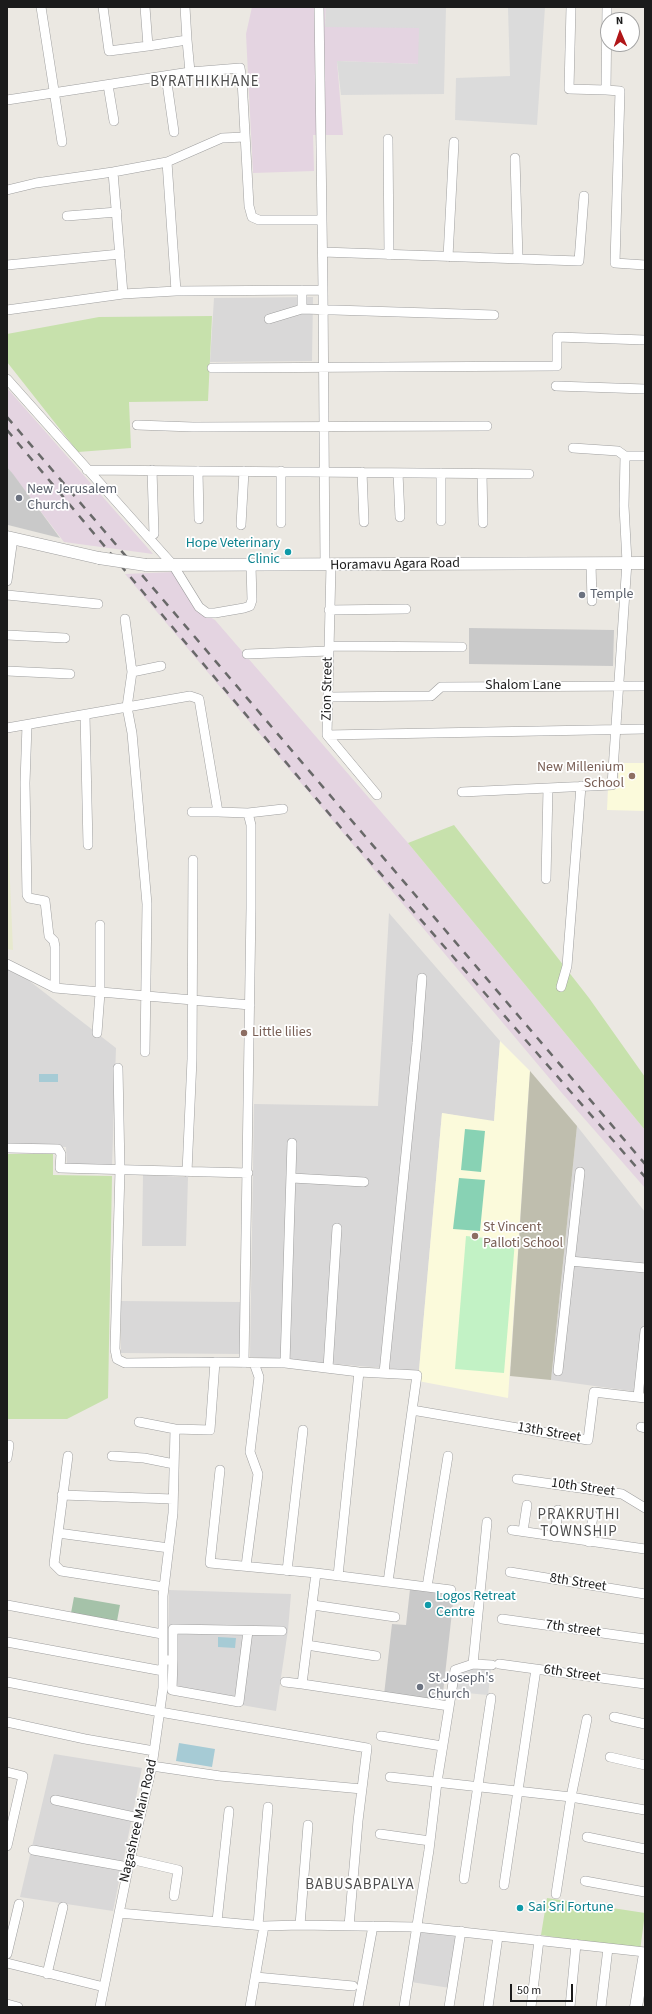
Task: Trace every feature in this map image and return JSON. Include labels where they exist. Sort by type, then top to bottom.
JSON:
[{"type":"street","points":[[41,7],[62,142]]},
{"type":"street","points":[[104,7],[109,51],[187,40]]},
{"type":"street","points":[[145,7],[148,46]]},
{"type":"street","points":[[185,7],[190,72]]},
{"type":"street","name":"Zion Street","points":[[319,7],[323,252],[323,427],[329,610],[328,735],[377,795]]},
{"type":"street","points":[[571,7],[569,89],[620,91],[615,263],[645,265]]},
{"type":"street","points":[[606,90],[607,7]]},
{"type":"street","points":[[7,100],[190,72],[240,68],[242,80],[248,206],[252,217],[259,220],[322,220]]},
{"type":"street","points":[[166,76],[174,132]]},
{"type":"street","points":[[108,85],[114,121]]},
{"type":"street","points":[[7,190],[36,183],[113,172],[167,162],[222,138],[245,137]]},
{"type":"street","points":[[388,139],[389,255]]},
{"type":"street","points":[[448,257],[454,142]]},
{"type":"street","points":[[515,158],[518,259]]},
{"type":"street","points":[[167,162],[176,291]]},
{"type":"street","points":[[113,172],[123,294]]},
{"type":"street","points":[[323,252],[580,261],[584,196]]},
{"type":"street","points":[[67,216],[117,212]]},
{"type":"street","points":[[7,265],[120,254]]},
{"type":"street","points":[[302,290],[302,309]]},
{"type":"street","points":[[7,310],[123,294],[176,291],[323,290]]},
{"type":"street","points":[[269,319],[302,309],[494,315]]},
{"type":"street","points":[[212,368],[557,366],[557,337],[645,340]]},
{"type":"street","points":[[7,380],[173,565],[199,608],[207,613],[215,613],[250,606],[252,600],[251,566]]},
{"type":"street","points":[[556,386],[645,388]]},
{"type":"street","points":[[137,425],[323,427],[487,426]]},
{"type":"street","points":[[573,448],[618,451],[625,456],[645,456]]},
{"type":"street","points":[[462,792],[612,785],[627,562],[624,506],[625,456]]},
{"type":"street","points":[[87,470],[529,474]]},
{"type":"street","points":[[152,470],[154,534]]},
{"type":"street","points":[[198,471],[199,519]]},
{"type":"street","points":[[242,525],[244,471]]},
{"type":"street","points":[[281,472],[281,523]]},
{"type":"street","points":[[362,472],[364,522]]},
{"type":"street","points":[[398,473],[400,517]]},
{"type":"street","points":[[441,473],[442,521]]},
{"type":"street","points":[[482,474],[483,523]]},
{"type":"street","points":[[7,581],[10,538]]},
{"type":"street","name":"Horamavu Agara Road","points":[[10,538],[99,558],[146,565],[251,566],[645,563]]},
{"type":"street","points":[[590,563],[592,601]]},
{"type":"street","points":[[7,595],[98,604]]},
{"type":"street","points":[[329,610],[406,608]]},
{"type":"street","points":[[125,619],[132,672],[126,707],[132,733],[147,904],[145,1052]]},
{"type":"street","points":[[7,635],[65,638]]},
{"type":"street","points":[[247,654],[329,648],[462,647]]},
{"type":"street","points":[[132,672],[161,666]]},
{"type":"street","points":[[7,671],[70,674]]},
{"type":"street","name":"Shalom Lane","points":[[328,696],[431,696],[441,687],[645,686]]},
{"type":"street","points":[[7,728],[190,696],[199,698],[218,812]]},
{"type":"street","points":[[85,715],[88,844]]},
{"type":"street","points":[[27,725],[25,783],[27,895],[29,898],[45,901],[49,936],[54,941],[55,947],[55,988]]},
{"type":"street","points":[[328,735],[615,728],[645,729]]},
{"type":"street","points":[[561,987],[566,966],[581,786]]},
{"type":"street","points":[[546,879],[548,788]]},
{"type":"street","points":[[192,812],[248,813],[283,809]]},
{"type":"street","points":[[244,1363],[250,1005],[251,825],[248,813]]},
{"type":"street","points":[[187,1172],[192,1059],[193,860]]},
{"type":"street","points":[[98,1033],[100,993],[100,925]]},
{"type":"street","points":[[7,964],[55,988],[250,1005]]},
{"type":"street","points":[[384,1373],[417,1043],[422,978]]},
{"type":"street","points":[[118,1068],[120,1170],[115,1350],[117,1358],[125,1363],[285,1363],[358,1372],[417,1375],[388,1582]]},
{"type":"street","points":[[285,1363],[292,1143]]},
{"type":"street","points":[[7,1148],[58,1149],[61,1154],[60,1168],[248,1173]]},
{"type":"street","points":[[558,1372],[580,1172]]},
{"type":"street","points":[[292,1178],[364,1182]]},
{"type":"street","points":[[328,1368],[337,1228]]},
{"type":"street","points":[[570,1261],[645,1268]]},
{"type":"street","points":[[641,1398],[645,1331]]},
{"type":"street","points":[[139,1422],[175,1429],[210,1430],[215,1362]]},
{"type":"street","points":[[246,1566],[258,1474],[250,1452],[259,1377],[254,1363]]},
{"type":"street","points":[[338,1576],[358,1372]]},
{"type":"street","name":"13th Street","points":[[412,1410],[588,1440],[594,1392],[641,1398]]},
{"type":"street","name":"Nagashree Main Road","points":[[100,2007],[129,1863],[152,1766],[160,1712],[163,1688],[162,1634],[164,1587],[173,1499],[175,1429]]},
{"type":"street","points":[[287,1571],[303,1430]]},
{"type":"street","points":[[7,1457],[9,1445]]},
{"type":"street","points":[[68,1456],[54,1564],[61,1571],[164,1587]]},
{"type":"street","points":[[112,1456],[144,1458],[174,1464]]},
{"type":"street","points":[[427,1587],[448,1456]]},
{"type":"street","points":[[220,1470],[210,1563],[316,1573],[451,1590]]},
{"type":"street","name":"10th Street","points":[[517,1479],[622,1494],[645,1508]]},
{"type":"street","points":[[62,1495],[173,1499]]},
{"type":"street","points":[[523,1531],[527,1505]]},
{"type":"street","points":[[555,1537],[558,1510]]},
{"type":"street","points":[[589,1542],[593,1516]]},
{"type":"street","points":[[404,2007],[430,1841],[442,1746],[454,1670],[473,1664],[487,1522]]},
{"type":"street","points":[[512,1530],[645,1549]]},
{"type":"street","points":[[58,1533],[169,1548]]},
{"type":"street","name":"8th Street","points":[[510,1572],[645,1594]]},
{"type":"street","points":[[302,1684],[316,1573]]},
{"type":"street","points":[[7,1605],[162,1634]]},
{"type":"street","points":[[313,1605],[395,1617]]},
{"type":"street","name":"7th street","points":[[502,1619],[645,1639]]},
{"type":"street","points":[[248,1631],[239,1702],[172,1690],[173,1629],[282,1631]]},
{"type":"street","points":[[7,1642],[163,1671]]},
{"type":"street","points":[[307,1644],[376,1656]]},
{"type":"street","points":[[163,1660],[173,1660]]},
{"type":"street","name":"6th Street","points":[[473,1664],[536,1669],[645,1684]]},
{"type":"street","points":[[504,1885],[536,1669]]},
{"type":"street","points":[[7,1682],[160,1712],[367,1748],[349,1926]]},
{"type":"street","points":[[285,1682],[449,1706]]},
{"type":"street","points":[[464,1879],[491,1698]]},
{"type":"street","points":[[614,1717],[645,1724]]},
{"type":"street","points":[[556,1894],[571,1797],[587,1719]]},
{"type":"street","points":[[7,1722],[85,1739],[154,1751]]},
{"type":"street","points":[[382,1736],[442,1746]]},
{"type":"street","points":[[610,1757],[645,1765]]},
{"type":"street","points":[[152,1766],[220,1776],[362,1789]]},
{"type":"street","points":[[7,1772],[23,1776],[7,1846]]},
{"type":"street","points":[[390,1777],[571,1797],[645,1810]]},
{"type":"street","points":[[56,1800],[139,1818]]},
{"type":"street","points":[[250,2007],[256,1977],[261,1926],[268,1807]]},
{"type":"street","points":[[218,1921],[229,1810]]},
{"type":"street","points":[[300,1924],[308,1825]]},
{"type":"street","points":[[380,1834],[430,1841]]},
{"type":"street","points":[[587,1837],[645,1849]]},
{"type":"street","points":[[33,1850],[178,1870],[174,1896]]},
{"type":"street","points":[[585,1881],[645,1892]]},
{"type":"street","points":[[7,1954],[19,1904]]},
{"type":"street","points":[[47,1974],[63,1907]]},
{"type":"street","points":[[119,1913],[261,1926],[300,1924],[416,1927],[645,1953],[636,2007]]},
{"type":"street","points":[[358,2007],[372,1926]]},
{"type":"street","points":[[449,2007],[461,1931]]},
{"type":"street","points":[[488,2007],[498,1936]]},
{"type":"street","points":[[531,2007],[539,1940]]},
{"type":"street","points":[[570,2007],[576,1944]]},
{"type":"street","points":[[601,2007],[608,1948]]},
{"type":"street","points":[[7,1963],[104,1988]]},
{"type":"street","points":[[256,1977],[353,1986]]},
{"type":"street","points":[[7,2004],[18,2007]]},
{"type":"shaded area","points":[[252,7],[326,7],[325,27],[419,27],[419,64],[337,61],[343,135],[313,135],[314,171],[253,173],[246,34]]},
{"type":"shaded area","points":[[326,7],[446,7],[444,94],[341,95],[337,61],[418,64],[419,28],[325,27]]},
{"type":"shaded area","points":[[503,7],[545,7],[537,125],[455,120],[456,78],[510,76],[508,8]]},
{"type":"shaded area","points":[[313,297],[312,361],[210,362],[214,298]]},
{"type":"shaded area","points":[[7,388],[153,554],[64,542],[7,467]]},
{"type":"shaded area","name":"New Jerusalem Church","points":[[7,467],[13,474],[60,538],[8,525]]},
{"type":"shaded area","points":[[173,572],[196,609],[215,620],[408,843],[645,1130],[645,1188],[561,1092],[125,574]]},
{"type":"shaded area","points":[[469,628],[614,630],[613,666],[469,664]]},
{"type":"shaded area","name":"New Millenium School","points":[[619,763],[645,763],[645,811],[607,810],[608,788],[618,788]]},
{"type":"shaded area","points":[[7,835],[8,836],[13,950],[7,949]]},
{"type":"shaded area","points":[[389,913],[500,1041],[494,1122],[442,1113],[419,1371],[250,1357],[254,1104],[378,1106]]},
{"type":"shaded area","points":[[7,968],[14,969],[116,1048],[112,1166],[67,1165],[66,1147],[7,1144]]},
{"type":"shaded area","name":"St Vincent Palloti School","points":[[500,1041],[530,1071],[508,1398],[418,1381],[442,1113],[494,1121]]},
{"type":"shaded area","points":[[530,1071],[577,1126],[551,1380],[510,1376]]},
{"type":"shaded area","points":[[577,1126],[645,1212],[645,1327],[638,1392],[551,1380]]},
{"type":"shaded area","points":[[143,1175],[188,1177],[186,1246],[142,1246]]},
{"type":"shaded area","points":[[121,1301],[241,1302],[241,1354],[121,1353]]},
{"type":"shaded area","points":[[410,1589],[454,1594],[442,1702],[384,1695],[392,1624],[406,1625]]},
{"type":"shaded area","points":[[169,1590],[291,1594],[288,1630],[276,1711],[167,1692]]},
{"type":"shaded area","points":[[74,1597],[120,1605],[117,1621],[71,1613]]},
{"type":"shaded area","points":[[458,1665],[491,1669],[488,1695],[455,1692]]},
{"type":"shaded area","points":[[54,1754],[142,1768],[113,1911],[20,1897]]},
{"type":"shaded area","points":[[418,1930],[458,1936],[450,1988],[411,1982]]},
{"type":"green space","points":[[212,316],[208,401],[129,402],[131,448],[78,452],[7,362],[7,334],[99,317]]},
{"type":"green space","points":[[454,825],[589,998],[645,1077],[645,1130],[408,843]]},
{"type":"green space","points":[[465,1129],[485,1131],[481,1172],[461,1170]]},
{"type":"green space","points":[[7,1154],[53,1154],[53,1175],[112,1176],[108,1398],[67,1419],[7,1419]]},
{"type":"green space","points":[[459,1178],[485,1180],[480,1231],[453,1229]]},
{"type":"green space","points":[[466,1236],[515,1241],[504,1373],[455,1369]]},
{"type":"green space","points":[[547,1898],[645,1913],[640,1951],[541,1935]]},
{"type":"water","points":[[39,1074],[58,1074],[58,1082],[39,1082]]},
{"type":"water","points":[[218,1637],[236,1638],[235,1648],[218,1647]]},
{"type":"water","points":[[179,1743],[215,1749],[212,1767],[176,1761]]},
{"type":"railway","points":[[7,417],[645,1164]]},
{"type":"railway","points":[[7,430],[347,835],[645,1177]]},
{"type":"place","name":"New Jerusalem Church","points":[[19,498]]},
{"type":"place","name":"Hope Veterinary Clinic","points":[[288,552]]},
{"type":"place","name":"Temple","points":[[582,595]]},
{"type":"place","name":"New Millenium School","points":[[632,776]]},
{"type":"place","name":"Little lilies","points":[[244,1033]]},
{"type":"place","name":"St Vincent Palloti School","points":[[475,1236]]},
{"type":"place","name":"Logos Retreat Centre","points":[[428,1605]]},
{"type":"place","name":"St Joseph's Church","points":[[420,1687]]},
{"type":"place","name":"Sai Sri Fortune","points":[[520,1908]]},
{"type":"district","name":"BYRATHIKHANE","points":[[205,83]]},
{"type":"district","name":"PRAKRUTHI TOWNSHIP","points":[[579,1524]]},
{"type":"district","name":"BABUSABPALYA","points":[[360,1886]]}]
